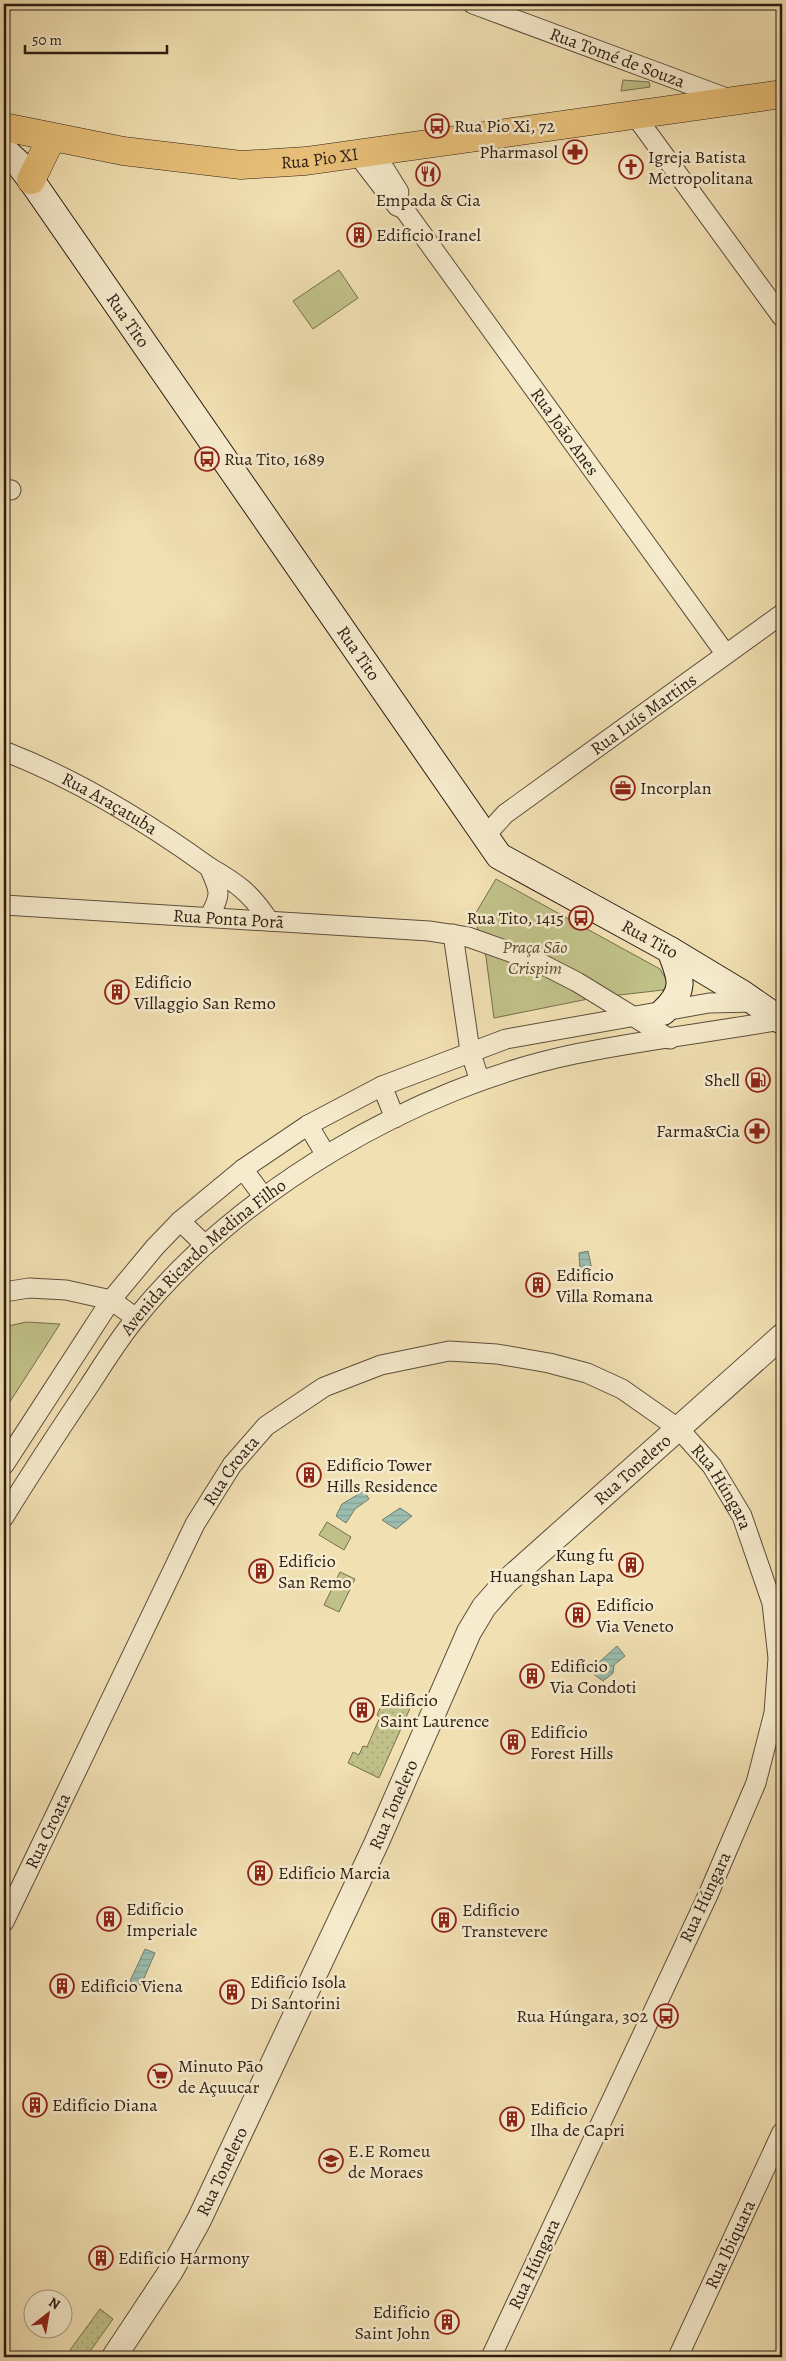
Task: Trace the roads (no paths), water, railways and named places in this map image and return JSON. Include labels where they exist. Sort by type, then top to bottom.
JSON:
[{"type":"main road","name":"Rua Pio XI","points":[[4,127],[123,151],[241,165],[306,161],[782,94]]},
{"type":"main road","points":[[4,150],[17,162],[31,180],[52,137]]},
{"type":"main road","name":"Rua Tito","points":[[31,180],[499,856],[670,950],[782,1016]]},
{"type":"main road","points":[[663,1012],[677,999],[681,986],[678,970],[670,950]]},
{"type":"street","name":"Rua Tomé de Souza","points":[[473,4],[734,101]]},
{"type":"street","points":[[634,114],[782,318]]},
{"type":"street","name":"Rua João Anes","points":[[365,153],[404,201],[404,209],[725,654]]},
{"type":"street","name":"Rua Luís Martins","points":[[481,828],[505,814],[782,614]]},
{"type":"street","name":"Rua Araçatuba","points":[[4,751],[50,769],[106,798],[162,833],[209,867],[236,882],[255,898],[269,921]]},
{"type":"street","points":[[209,867],[219,888],[219,900],[209,917]]},
{"type":"street","name":"Rua Ponta Porã","points":[[4,905],[429,930],[453,934]]},
{"type":"street","points":[[670,1039],[577,982],[536,961],[496,946],[453,934],[470,1051],[480,1081],[575,1054],[670,1039],[782,1016]]},
{"type":"street","points":[[470,1051],[506,1039],[630,1016],[709,1003],[756,1002]]},
{"type":"street","name":"Avenida Ricardo Medina Filho","points":[[4,1465],[111,1300],[155,1247],[180,1221],[243,1169],[308,1125],[382,1086],[470,1051]]},
{"type":"street","name":"Avenida Ricardo Medina Filho","points":[[4,1517],[53,1440],[136,1318],[205,1245],[263,1196],[326,1155],[395,1118],[480,1081]]},
{"type":"street","points":[[382,1086],[395,1118]]},
{"type":"street","points":[[308,1125],[326,1155]]},
{"type":"street","points":[[243,1169],[263,1196]]},
{"type":"street","points":[[180,1221],[205,1245]]},
{"type":"street","points":[[4,1292],[29,1288],[66,1290],[111,1300],[136,1318]]},
{"type":"street","name":"Rua Tonelero","points":[[114,2357],[171,2271],[199,2220],[376,1844],[470,1632],[484,1607],[506,1582],[782,1336]]},
{"type":"street","name":"Rua Croata","points":[[4,1922],[195,1524],[232,1465],[266,1426],[324,1387],[381,1365],[449,1351],[497,1354],[549,1363],[587,1373],[622,1389],[679,1429]]},
{"type":"street","name":"Rua Húngara","points":[[491,2357],[708,1895],[756,1783],[774,1713],[778,1658],[769,1594],[742,1516],[712,1466],[679,1429]]},
{"type":"street","name":"Rua Ibiquara","points":[[678,2357],[782,2132]]},
{"type":"place","name":"Rua Pio Xi, 72","points":[[437,126]]},
{"type":"place","name":"Pharmasol","points":[[575,152]]},
{"type":"place","name":"Igreja Batista Metropolitana","points":[[631,167]]},
{"type":"place","name":"Empada & Cia","points":[[428,174]]},
{"type":"place","name":"Edifício Iranel","points":[[359,235]]},
{"type":"place","name":"Rua Tito, 1689","points":[[207,459]]},
{"type":"place","name":"Incorplan","points":[[623,788]]},
{"type":"place","name":"Rua Tito, 1415","points":[[581,918]]},
{"type":"place","name":"Edifício Villaggio San Remo","points":[[117,992]]},
{"type":"place","name":"Shell","points":[[758,1080]]},
{"type":"place","name":"Farma&Cia","points":[[757,1131]]},
{"type":"place","name":"Edifício Villa Romana","points":[[538,1285]]},
{"type":"place","name":"Edifício Tower Hills Residence","points":[[309,1475]]},
{"type":"place","name":"Kung fu Huangshan Lapa","points":[[631,1565]]},
{"type":"place","name":"Edifício San Remo","points":[[261,1571]]},
{"type":"place","name":"Edifício Via Veneto","points":[[578,1615]]},
{"type":"place","name":"Edifício Via Condoti","points":[[532,1676]]},
{"type":"place","name":"Edifício Saint Laurence","points":[[362,1710]]},
{"type":"place","name":"Edifício Forest Hills","points":[[513,1742]]},
{"type":"place","name":"Edifício Marcia","points":[[260,1873]]},
{"type":"place","name":"Edifício Imperiale","points":[[109,1919]]},
{"type":"place","name":"Edifício Transtevere","points":[[444,1920]]},
{"type":"place","name":"Edifício Viena","points":[[62,1986]]},
{"type":"place","name":"Edifício Isola Di Santorini","points":[[232,1992]]},
{"type":"place","name":"Rua Húngara, 302","points":[[666,2016]]},
{"type":"place","name":"Minuto Pão de Açuucar","points":[[160,2076]]},
{"type":"place","name":"Edifício Diana","points":[[35,2105]]},
{"type":"place","name":"Edifício Ilha de Capri","points":[[512,2119]]},
{"type":"place","name":"E.E Romeu de Moraes","points":[[331,2161]]},
{"type":"place","name":"Edifício Harmony","points":[[101,2258]]},
{"type":"place","name":"Edifício Saint John","points":[[447,2322]]},
{"type":"park label","name":"Praça São Crispim","points":[[535,958]]}]
